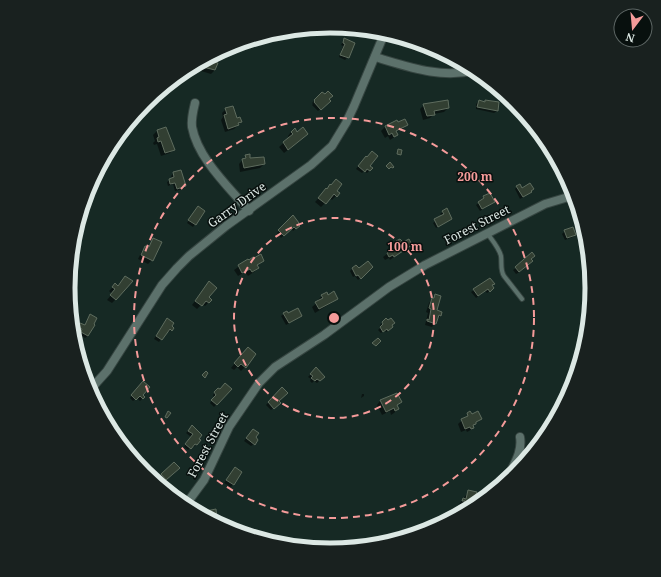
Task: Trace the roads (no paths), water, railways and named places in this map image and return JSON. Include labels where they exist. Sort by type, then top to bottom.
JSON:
[{"type":"street","name":"Garry Drive","points":[[94,385],[106,371],[162,285],[177,268],[189,256],[226,226],[249,211],[311,165],[332,146],[346,123],[383,39]]},
{"type":"street","points":[[376,56],[434,73],[457,74],[466,72]]},
{"type":"street","points":[[195,103],[192,121],[194,134],[199,146],[206,159],[249,211]]},
{"type":"street","name":"Forest Street","points":[[189,501],[204,480],[229,427],[259,383],[275,367],[324,335],[389,287],[425,265],[544,204],[569,197]]},
{"type":"street","points":[[513,467],[522,445],[520,437]]},
{"type":"lane","points":[[487,232],[501,257],[502,273],[522,299]]}]
